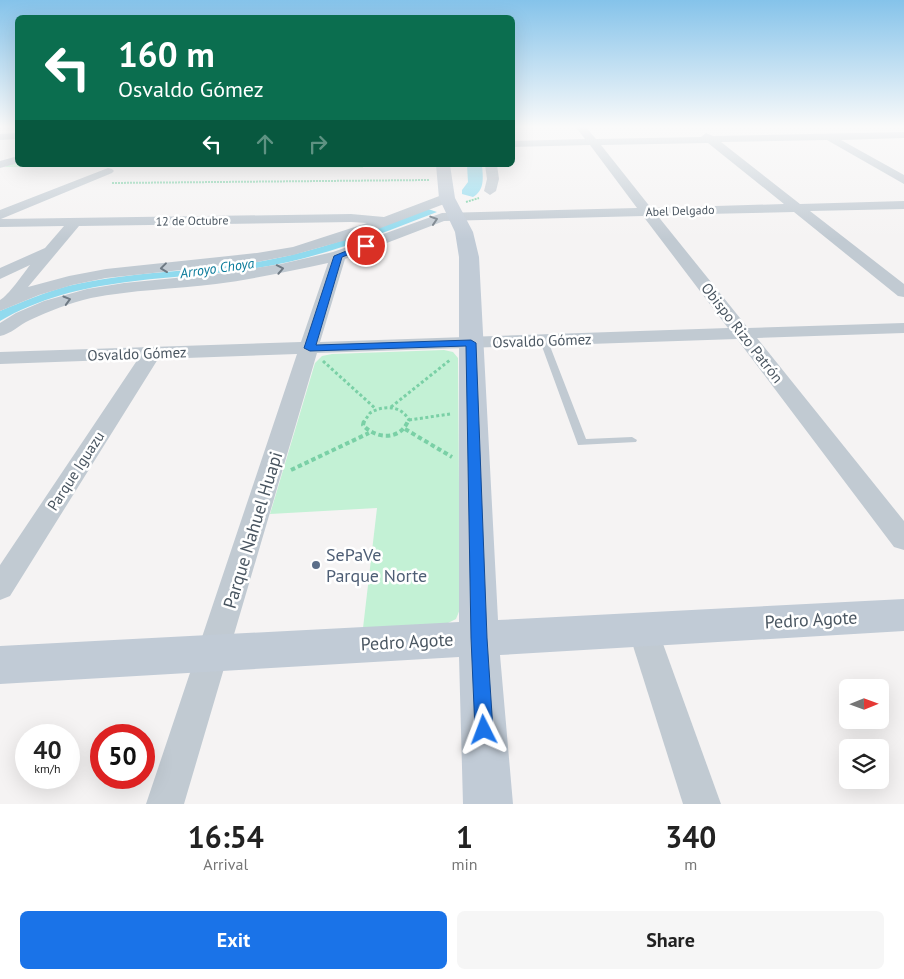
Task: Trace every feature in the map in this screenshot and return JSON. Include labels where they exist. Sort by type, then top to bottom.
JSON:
[{"type":"main road","points":[[448,193],[467,243],[479,638],[488,804]]},
{"type":"main road","name":"Pedro Agote","points":[[0,666],[904,614]]},
{"type":"street","name":"Obispo Rizo Patrón","points":[[609,164],[904,540]]},
{"type":"street","points":[[741,164],[904,292]]},
{"type":"street","points":[[875,164],[904,180]]},
{"type":"street","points":[[490,190],[493,179],[491,167]]},
{"type":"street","points":[[0,217],[108,171]]},
{"type":"street","points":[[7,302],[78,279],[106,274],[293,251],[329,241],[448,193]]},
{"type":"street","points":[[0,331],[22,317],[50,305],[87,294],[124,288],[253,274],[338,256],[435,219],[448,193]]},
{"type":"street","name":"Abel Delgado","points":[[448,193],[647,212],[904,205]]},
{"type":"street","points":[[0,217],[20,222]]},
{"type":"street","name":"12 de Octubre","points":[[0,223],[351,218],[385,220]]},
{"type":"street","points":[[7,302],[74,223]]},
{"type":"street","points":[[0,274],[52,249]]},
{"type":"street","name":"Parque Nahuel Huapi","points":[[165,804],[338,256]]},
{"type":"street","name":"Osvaldo Gómez","points":[[0,358],[904,328]]},
{"type":"street","name":"Parque Iguazu","points":[[0,588],[151,354]]},
{"type":"street","points":[[643,630],[702,804]]},
{"type":"lane","points":[[544,340],[582,444],[632,440]]},
{"type":"path","points":[[79,184],[448,193],[476,199],[490,190]]},
{"type":"path","points":[[390,408],[471,343]]},
{"type":"path","points":[[310,348],[376,409]]},
{"type":"path","points":[[390,408],[403,411],[409,420],[405,429],[392,435],[376,435],[369,432],[363,425],[363,420],[370,412],[376,409],[390,408]]},
{"type":"path","points":[[409,420],[473,412]]},
{"type":"path","points":[[405,429],[474,470]]},
{"type":"path","points":[[268,482],[369,432]]},
{"type":"green space","points":[[15,164],[15,167],[363,168],[4,167]]},
{"type":"green space","points":[[444,350],[453,352],[458,358],[460,609],[456,619],[446,624],[363,628],[377,508],[270,514],[315,363],[322,356],[332,354]]},
{"type":"water","points":[[467,167],[482,167],[483,179],[480,191],[473,197],[462,194],[462,190],[468,182]]},
{"type":"water","name":"Arroyo Choya","points":[[428,209],[437,212],[326,252],[257,268],[93,287],[61,295],[30,306],[0,321],[0,311],[68,286],[115,277],[234,265],[279,258],[344,240]]},
{"type":"place","name":"SePaVe Parque Norte","points":[[316,565]]},
{"type":"route","points":[[366,246],[338,256],[310,348],[471,343],[479,638],[484,730]]}]
